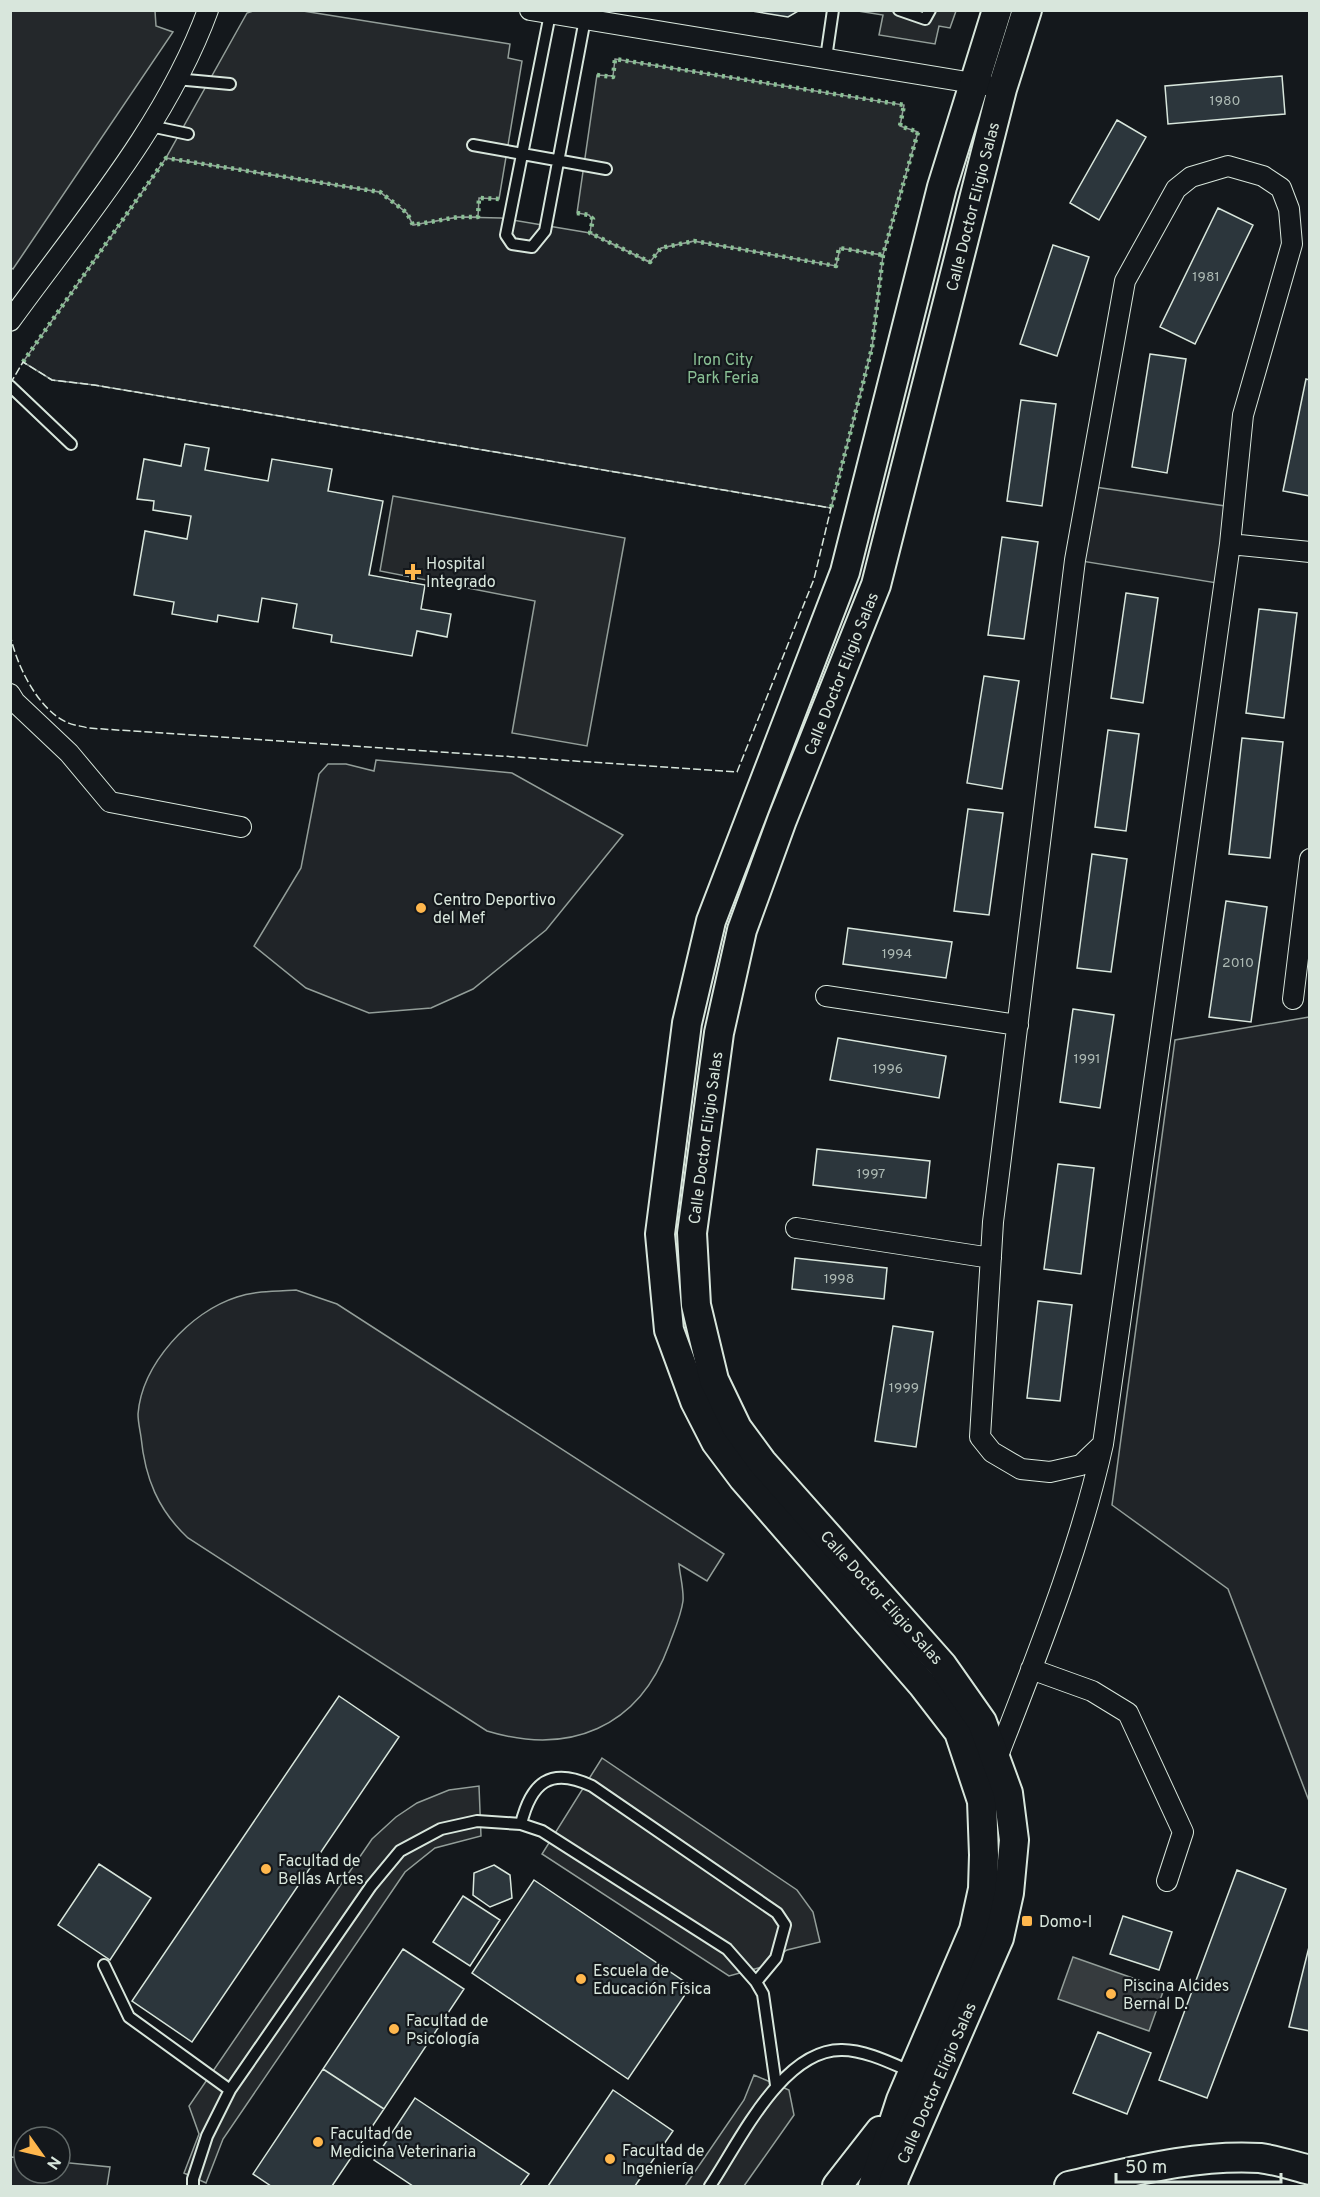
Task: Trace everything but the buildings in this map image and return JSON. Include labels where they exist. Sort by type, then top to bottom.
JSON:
[{"type":"street","points":[[10,321],[150,126],[176,79],[208,10]]},
{"type":"street","points":[[530,10],[1002,89]]},
{"type":"street","name":"Calle Doctor Eligio Salas","points":[[873,2187],[902,2100],[974,1930],[983,1889],[982,1801],[959,1732],[922,1684],[743,1478],[716,1442],[695,1401],[669,1330],[660,1234],[687,1023],[711,921],[845,572],[942,187],[997,10]]},
{"type":"street","name":"Calle Doctor Eligio Salas","points":[[893,2187],[894,2179],[999,1938],[1009,1893],[1014,1840],[1008,1793],[982,1722],[942,1665],[762,1462],[737,1428],[714,1380],[696,1305],[692,1233],[719,1033],[742,930],[782,820],[876,585],[1002,89],[1027,10]]},
{"type":"street","points":[[996,1761],[1091,1500],[1103,1444],[1230,544],[1244,415],[1292,244],[1288,209],[1281,188],[1263,176],[1228,166],[1191,177],[1176,189],[1125,281],[1075,560],[991,1258],[980,1437],[992,1452],[1021,1469],[1050,1472],[1081,1465],[1103,1444]]},
{"type":"street","points":[[1230,544],[1310,552]]},
{"type":"street","points":[[10,694],[15,702],[69,753],[110,802],[242,827]]},
{"type":"street","points":[[1293,999],[1310,859]]},
{"type":"street","points":[[826,996],[1018,1025]]},
{"type":"street","points":[[795,1228],[991,1258]]},
{"type":"street","points":[[1031,1669],[1092,1691],[1128,1713],[1183,1832],[1167,1881]]},
{"type":"street","points":[[837,2187],[860,2160],[902,2100]]},
{"type":"street","points":[[1069,2187],[1148,2168],[1208,2159],[1262,2158],[1310,2170]]},
{"type":"lane","points":[[826,58],[833,10]]},
{"type":"lane","points":[[899,10],[925,19],[930,10]]},
{"type":"lane","points":[[550,14],[520,154],[506,235],[512,244],[532,247],[545,231],[585,19]]},
{"type":"lane","points":[[176,79],[230,84]]},
{"type":"lane","points":[[150,126],[188,134]]},
{"type":"lane","points":[[473,145],[606,169]]},
{"type":"lane","points":[[10,386],[71,444]]},
{"type":"lane","points":[[521,1824],[527,1799],[547,1781],[565,1776],[592,1786],[777,1913],[785,1925],[776,1958],[756,1982]]},
{"type":"lane","points":[[193,2187],[193,2179],[207,2136],[230,2090],[370,1886],[400,1851],[441,1829],[477,1821],[521,1824],[542,1831],[727,1949],[756,1982],[762,1994],[768,2020],[776,2085]]},
{"type":"lane","points":[[104,1965],[129,2017],[230,2090]]},
{"type":"lane","points":[[710,2187],[776,2085],[795,2065],[813,2055],[841,2050],[886,2060],[915,2073]]},
{"type":"green space","name":"Iron City Park Feria","points":[[166,158],[380,192],[407,213],[413,225],[458,217],[501,218],[590,233],[649,262],[661,248],[694,241],[836,265],[839,248],[883,255],[872,348],[831,508],[94,385],[52,380],[23,362]]},
{"type":"green space","points":[[1088,486],[1232,507],[1223,584],[1075,560]]},
{"type":"green space","name":"Centro Deportivo del Mef","points":[[376,760],[512,773],[623,835],[546,930],[473,989],[431,1008],[369,1013],[306,988],[254,946],[301,868],[319,774],[328,764],[346,764],[374,771]]},
{"type":"green space","points":[[1310,1017],[1309,1801],[1228,1589],[1112,1505],[1175,1040]]},
{"type":"green space","points":[[296,1290],[337,1304],[724,1554],[707,1581],[679,1564],[683,1601],[669,1645],[656,1674],[639,1697],[620,1715],[598,1729],[573,1737],[546,1740],[517,1738],[487,1731],[188,1538],[169,1516],[161,1505],[150,1480],[143,1452],[138,1414],[141,1395],[159,1359],[186,1327],[219,1304],[251,1294]]},
{"type":"green space","points":[[11,2157],[12,2185],[72,2185],[72,2163],[110,2167],[107,2186],[11,2186]]},
{"type":"shaded area","points":[[10,11],[155,11],[156,26],[173,32],[13,269],[10,267]]},
{"type":"shaded area","points":[[303,11],[510,44],[508,58],[522,61],[499,199],[479,198],[478,217],[458,217],[413,225],[407,213],[380,192],[166,158],[247,13]]},
{"type":"shaded area","points":[[858,11],[956,11],[950,28],[939,26],[935,44],[879,35],[883,15]]},
{"type":"shaded area","points":[[615,59],[904,105],[900,126],[918,132],[883,255],[840,248],[836,266],[694,241],[661,248],[650,262],[590,233],[592,219],[589,215],[577,213],[597,75],[613,76]]},
{"type":"shaded area","points":[[393,496],[625,538],[587,746],[512,733],[535,601],[380,571]]},
{"type":"shaded area","points":[[602,1758],[797,1890],[813,1912],[820,1942],[787,1950],[762,1967],[729,1976],[542,1854]]},
{"type":"shaded area","points":[[479,1786],[481,1836],[435,1848],[405,1872],[223,2139],[206,2183],[184,2173],[199,2134],[189,2106],[372,1839],[396,1817],[417,1803],[449,1790]]},
{"type":"shaded area","name":"Piscina Alcides Bernal D.","points":[[1073,1957],[1164,1989],[1149,2031],[1058,1999]]},
{"type":"shaded area","points":[[754,2075],[789,2090],[794,2115],[744,2186],[685,2186],[744,2100]]},
{"type":"hedge","points":[[597,75],[613,77],[615,59],[904,105],[900,126],[918,132],[883,255],[872,348],[831,508]]},
{"type":"hedge","points":[[23,362],[166,158],[380,192],[407,213],[413,225],[458,217],[478,217],[479,198],[499,199]]},
{"type":"hedge","points":[[577,213],[589,215],[593,219],[590,233],[650,262],[661,248],[694,241],[836,266],[839,248],[883,255]]},
{"type":"fence","points":[[10,384],[23,362],[52,380],[94,385],[831,508],[814,579],[737,772],[88,728],[66,722],[46,707],[29,684],[17,658],[10,634]]},
{"type":"place","name":"Hospital Integrado","points":[[413,572]]},
{"type":"place","name":"Centro Deportivo del Mef","points":[[421,908]]},
{"type":"place","name":"Facultad de Bellas Artes","points":[[266,1869]]},
{"type":"place","name":"Domo-I","points":[[1027,1921]]},
{"type":"place","name":"Escuela de Educación Física","points":[[581,1979]]},
{"type":"place","name":"Piscina Alcides Bernal D.","points":[[1111,1994]]},
{"type":"place","name":"Facultad de Psicología","points":[[394,2029]]},
{"type":"place","name":"Facultad de Medicina Veterinaria","points":[[318,2142]]},
{"type":"place","name":"Facultad de Ingeniería","points":[[610,2159]]}]
